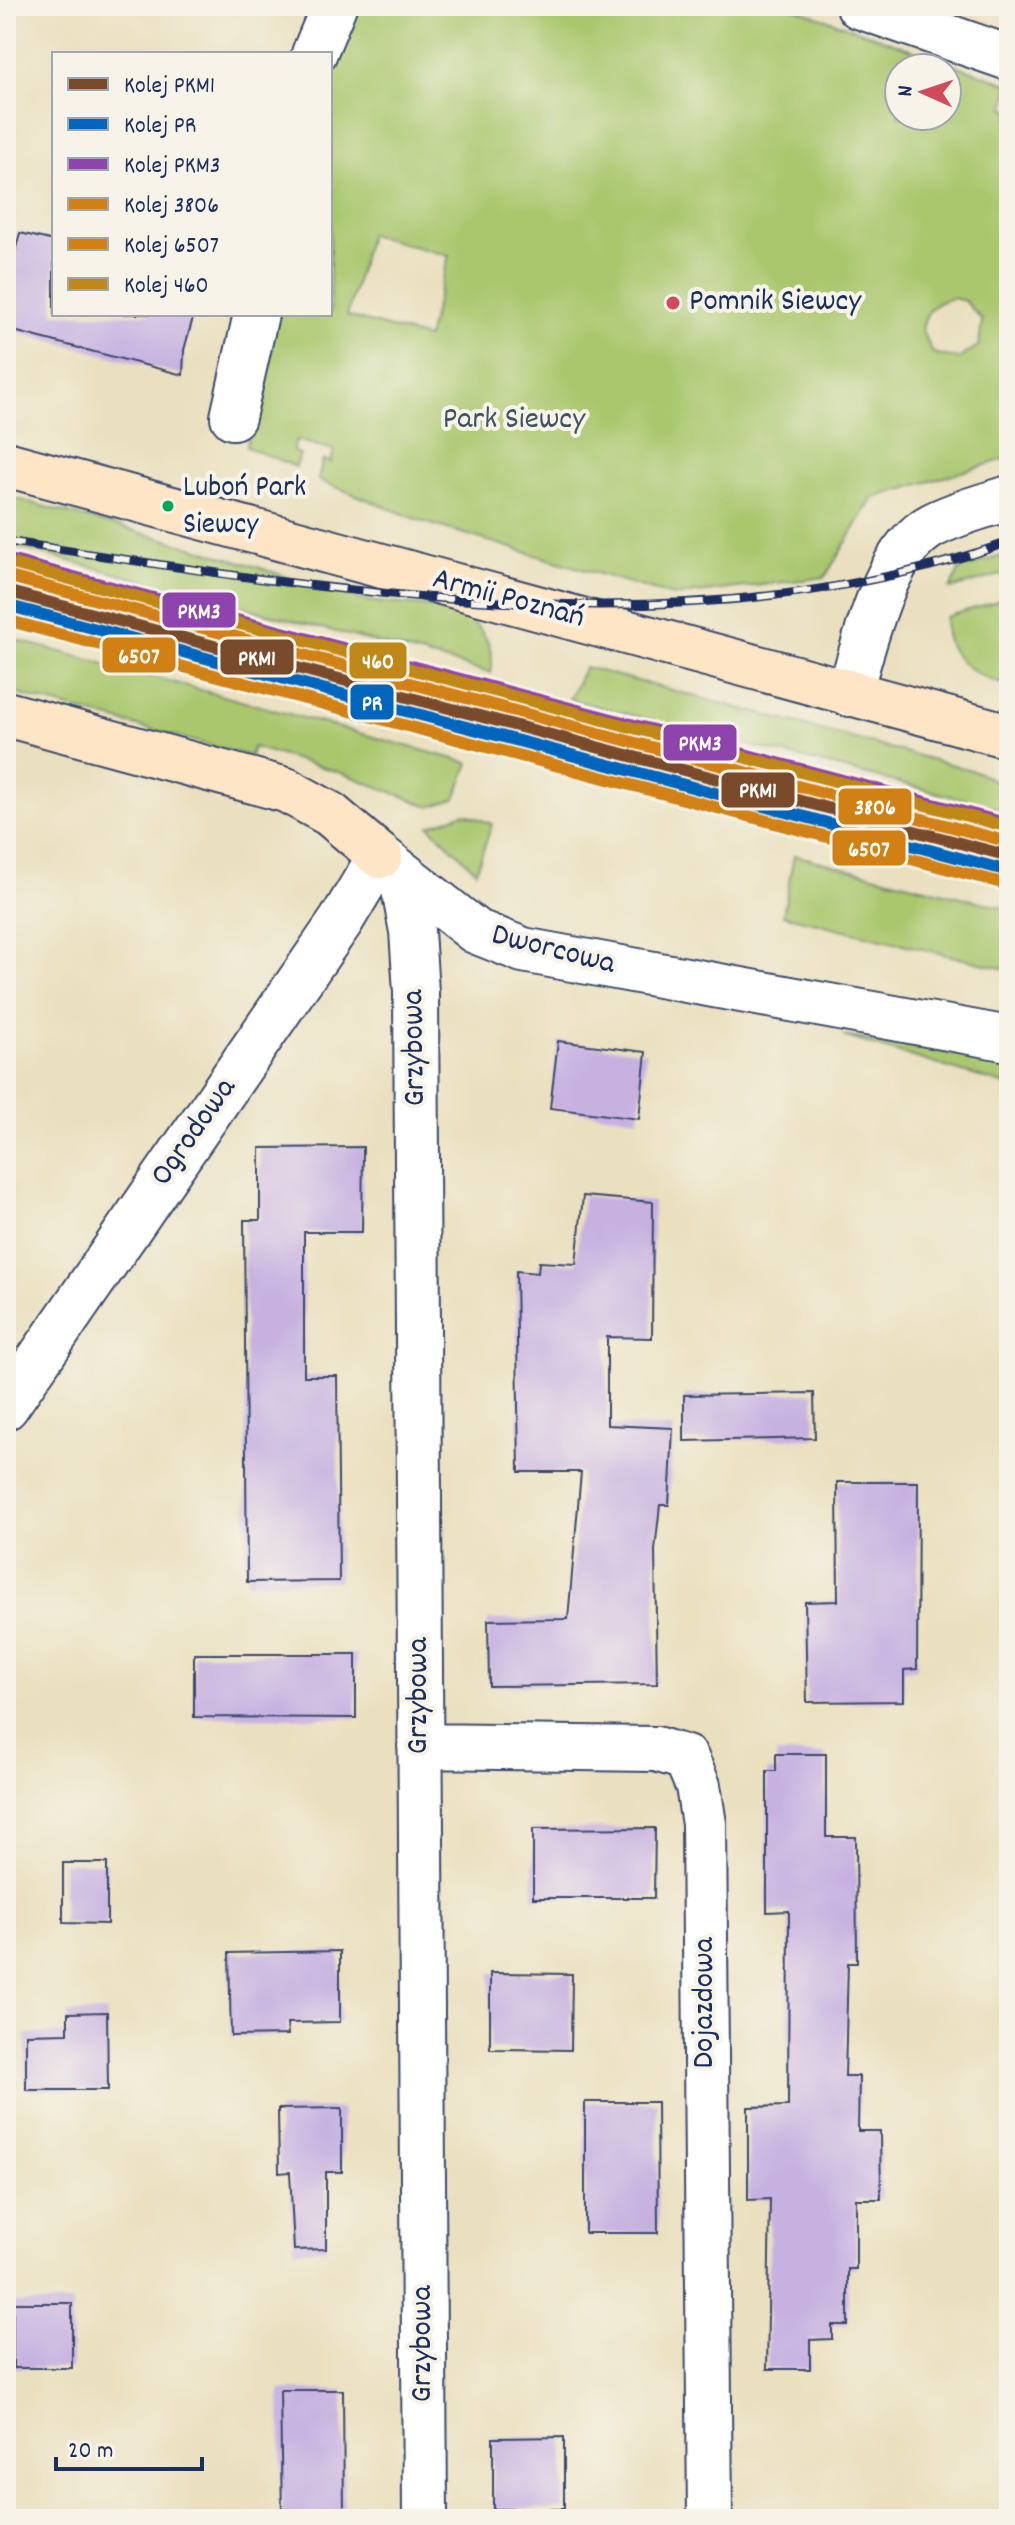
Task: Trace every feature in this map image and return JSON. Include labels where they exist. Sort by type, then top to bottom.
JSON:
[{"type":"main road","name":"Armii Poznań","points":[[6,464],[1009,736]]},
{"type":"main road","name":"Dworcowa","points":[[6,714],[286,790],[330,814],[391,865]]},
{"type":"street","points":[[315,52],[334,6]]},
{"type":"street","points":[[859,6],[1009,58]]},
{"type":"street","points":[[233,417],[256,316]]},
{"type":"street","points":[[849,694],[890,574],[913,539],[932,526],[1009,498]]},
{"type":"street","name":"Dworcowa","points":[[391,865],[475,931],[523,950],[1009,1039]]},
{"type":"street","name":"Ogrodowa","points":[[6,1407],[341,921],[391,865]]},
{"type":"street","name":"Grzybowa","points":[[391,865],[412,931],[416,992],[425,2519]]},
{"type":"street","name":"Dojazdowa","points":[[420,1746],[656,1749],[686,1758],[698,1786],[704,1824],[710,2519]]},
{"type":"green space","name":"Park Siewcy","points":[[362,6],[789,6],[919,52],[883,52],[883,132],[963,132],[963,68],[1009,84],[1005,108],[1009,109],[1009,458],[873,498],[825,577],[673,596],[421,521],[318,480],[323,460],[331,462],[334,450],[296,440],[293,452],[300,454],[296,467],[246,447],[276,316],[332,316],[332,61]],"holes":[[[369,234],[449,256],[427,338],[347,316]],[[953,298],[965,301],[982,320],[979,345],[958,359],[933,353],[922,331],[931,308]]]},
{"type":"green space","points":[[6,496],[201,550],[357,599],[429,606],[456,613],[469,620],[485,637],[492,658],[491,673],[6,544]]},
{"type":"green space","points":[[1009,554],[1009,578],[1000,575],[950,589],[960,568]]},
{"type":"green space","points":[[1009,597],[1009,686],[973,671],[963,663],[949,643],[946,617]]},
{"type":"green space","points":[[6,637],[469,763],[455,799],[430,807],[342,773],[253,747],[250,756],[6,691]]},
{"type":"green space","points":[[585,667],[975,771],[1009,788],[1009,811],[569,699]]},
{"type":"green space","points":[[464,813],[492,824],[476,871],[429,826]]},
{"type":"green space","points":[[794,855],[1009,909],[1009,970],[783,915]]},
{"type":"green space","points":[[843,1036],[1009,1063],[1009,1086]]},
{"type":"building","points":[[20,233],[52,241],[52,316],[193,316],[184,350],[183,375],[6,329],[6,284]]},
{"type":"building","points":[[558,1041],[646,1052],[639,1119],[550,1108]]},
{"type":"building","points":[[363,1147],[362,1232],[304,1232],[304,1376],[337,1376],[339,1581],[247,1582],[244,1220],[260,1220],[260,1148]]},
{"type":"building","points":[[583,1196],[653,1202],[652,1338],[607,1337],[607,1425],[673,1428],[669,1505],[660,1505],[655,1550],[657,1684],[489,1686],[488,1620],[568,1619],[581,1472],[519,1472],[516,1271],[538,1273],[539,1262],[576,1264]]},
{"type":"building","points":[[814,1393],[815,1438],[684,1441],[684,1395]]},
{"type":"building","points":[[837,1482],[918,1482],[917,1669],[904,1670],[904,1701],[807,1702],[805,1602],[838,1601]]},
{"type":"building","points":[[194,1654],[356,1654],[356,1718],[194,1717]]},
{"type":"building","points":[[776,1754],[826,1754],[826,1837],[856,1837],[857,1963],[848,1963],[845,2076],[859,2076],[858,2131],[880,2131],[881,2199],[856,2199],[856,2269],[848,2269],[848,2325],[832,2325],[832,2339],[810,2340],[810,2369],[767,2369],[770,2199],[748,2200],[748,2107],[788,2106],[789,1911],[767,1912],[767,1771],[776,1771]]},
{"type":"building","points":[[655,1828],[654,1898],[533,1898],[533,1829]]},
{"type":"building","points":[[63,1863],[107,1863],[107,1924],[63,1923]]},
{"type":"building","points":[[340,1951],[340,2022],[287,2023],[288,2035],[231,2036],[229,1953]]},
{"type":"building","points":[[490,1973],[572,1974],[571,2050],[490,2049]]},
{"type":"building","points":[[107,2012],[108,2090],[26,2090],[26,2034],[68,2033],[68,2013]]},
{"type":"building","points":[[585,2102],[657,2102],[658,2233],[585,2233]]},
{"type":"building","points":[[342,2108],[342,2172],[326,2172],[326,2249],[294,2250],[290,2172],[279,2173],[278,2109]]},
{"type":"building","points":[[13,2303],[72,2303],[72,2368],[13,2368]]},
{"type":"building","points":[[280,2390],[343,2390],[344,2519],[282,2519]]},
{"type":"building","points":[[564,2437],[564,2509],[493,2509],[493,2438]]},
{"type":"railway","points":[[6,541],[255,578],[382,593],[509,603],[637,605],[763,597],[887,576],[1009,542]]},
{"type":"rail line","name":"PKM3","points":[[6,559],[1009,824]]},
{"type":"rail line","name":"460","points":[[13,564],[1009,827]]},
{"type":"rail line","name":"3806","points":[[10,577],[1009,842]]},
{"type":"rail line","name":"PKM1","points":[[6,591],[1009,856]]},
{"type":"rail line","name":"PR","points":[[6,605],[1005,870]]},
{"type":"rail line","name":"6507","points":[[6,620],[1002,883]]},
{"type":"place","name":"Pomnik Siewcy","points":[[673,303]]},
{"type":"place","name":"Luboń Park Siewcy","points":[[168,506]]}]
